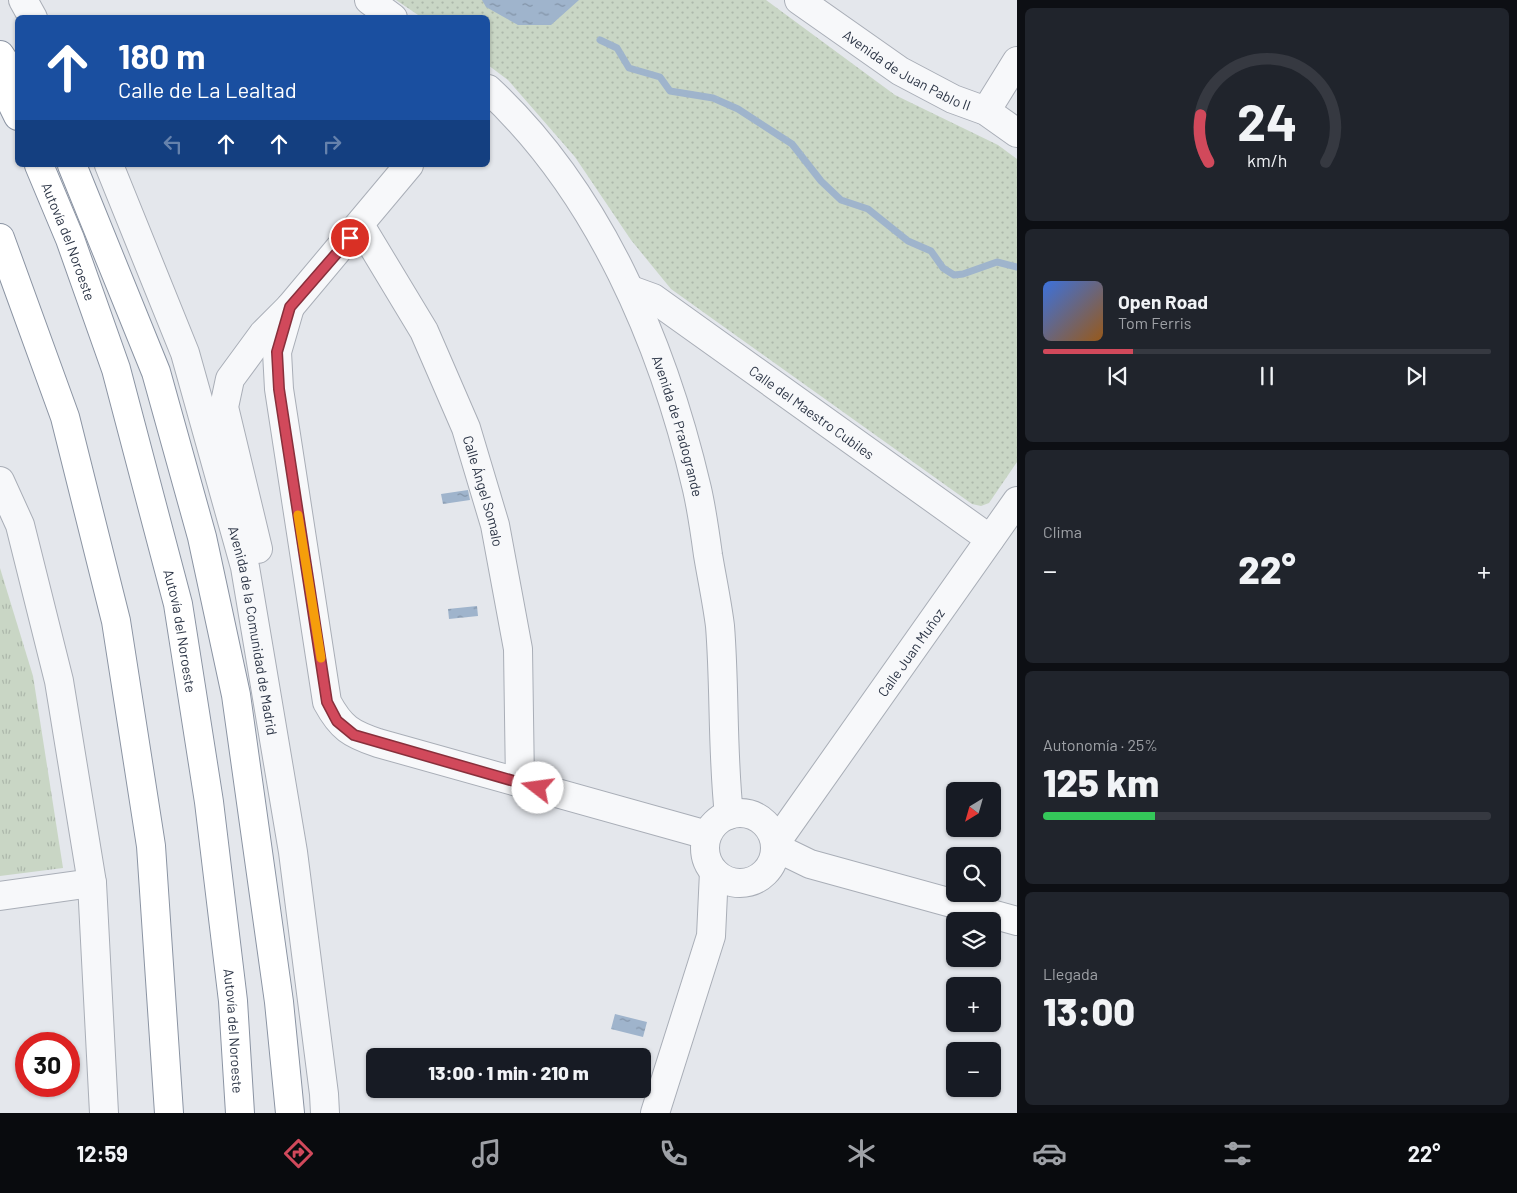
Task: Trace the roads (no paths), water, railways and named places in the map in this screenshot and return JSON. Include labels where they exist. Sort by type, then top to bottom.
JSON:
[{"type":"highway","points":[[0,55],[15,78]]},
{"type":"highway","points":[[0,80],[15,110]]},
{"type":"highway","name":"Autovía del Noroeste","points":[[39,167],[70,238],[116,369],[178,604],[209,802],[233,1001],[240,1113]]},
{"type":"highway","points":[[73,167],[156,372],[202,537],[236,695],[279,1002],[290,1113]]},
{"type":"highway","points":[[0,238],[66,417],[116,621],[151,846],[169,1113]]},
{"type":"street","points":[[23,0],[31,15]]},
{"type":"street","points":[[369,0],[389,15]]},
{"type":"street","name":"Avenida de Juan Pablo II","points":[[799,0],[900,71],[953,99],[986,111],[1017,133]]},
{"type":"street","points":[[986,111],[1017,61]]},
{"type":"street","name":"Avenida de Pradogrande","points":[[490,91],[510,110],[572,188],[631,290],[658,353],[698,489],[719,623],[724,698],[725,778],[729,815]]},
{"type":"street","name":"Avenida de la Comunidad de Madrid","points":[[110,167],[185,353],[245,567],[293,852],[325,1113]]},
{"type":"street","points":[[293,852],[289,735],[261,560],[224,407],[230,379],[263,334],[290,307],[407,167]]},
{"type":"street","name":"Calle Ángel Somalo","points":[[360,225],[424,331],[466,428],[492,516],[518,649],[520,783]]},
{"type":"street","name":"Calle del Maestro Cubiles","points":[[631,290],[653,298],[990,539]]},
{"type":"street","points":[[290,307],[277,352],[279,389],[327,702],[337,721],[354,735],[707,835]]},
{"type":"street","points":[[0,481],[20,525],[59,682],[92,884],[104,1113]]},
{"type":"street","name":"Calle Juan Muñoz","points":[[771,838],[803,802],[1017,501]]},
{"type":"street","points":[[655,1113],[711,936],[714,872],[705,854],[707,835],[720,819],[742,813],[754,816],[771,838],[810,864],[1017,921]]},
{"type":"street","points":[[714,872],[729,882],[746,883],[756,880],[771,866],[771,838]]},
{"type":"street","points":[[711,936],[746,883]]},
{"type":"street","points":[[0,896],[92,884]]},
{"type":"water","points":[[482,0],[579,0],[551,25],[518,25],[486,7]]},
{"type":"water","points":[[468,490],[470,500],[443,504],[441,494]]},
{"type":"water","points":[[477,606],[478,616],[449,619],[448,609]]},
{"type":"water","points":[[615,1014],[647,1022],[643,1037],[611,1029]]},
{"type":"waterway","points":[[600,40],[617,48],[629,68],[660,77],[670,91],[713,98],[738,109],[792,144],[821,181],[841,200],[868,209],[908,241],[931,251],[943,268],[954,275],[963,274],[997,262],[1017,267]]}]
